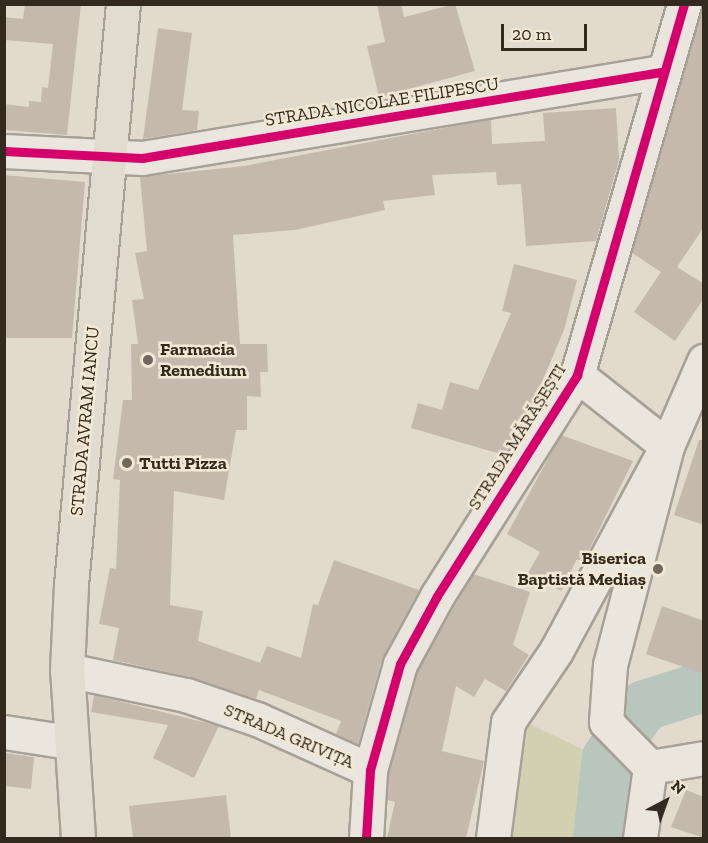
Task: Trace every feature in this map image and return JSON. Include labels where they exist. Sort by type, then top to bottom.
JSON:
[{"type":"main road","name":"STRADA AVRAM IANCU","points":[[78,838],[69,742],[67,670],[108,159],[123,4]]},
{"type":"street","name":"STRADA MĂRĂȘEȘTI","points":[[366,838],[370,770],[400,664],[437,596],[577,375],[661,72],[684,4]]},
{"type":"street","name":"STRADA NICOLAE FILIPESCU","points":[[4,151],[108,159],[142,158],[661,72]]},
{"type":"street","points":[[493,838],[508,722],[556,651],[668,446],[704,361]]},
{"type":"street","name":"STRADA MĂRĂȘEȘTI","points":[[577,375],[668,446]]},
{"type":"street","points":[[668,446],[616,636],[606,722],[646,761],[704,758]]},
{"type":"street","name":"STRADA GRIVIȚA","points":[[67,670],[217,705],[370,770]]},
{"type":"street","points":[[4,732],[69,742]]},
{"type":"street","points":[[640,838],[646,761]]},
{"type":"green space","points":[[508,722],[532,725],[590,753],[588,838],[493,838]]},
{"type":"building","points":[[25,4],[81,4],[67,135],[4,130],[4,104],[29,107],[29,101],[41,102],[42,87],[48,88],[53,44],[4,40],[4,17],[23,19]]},
{"type":"building","points":[[377,4],[401,4],[404,17],[455,4],[475,71],[379,97],[367,46],[385,42]]},
{"type":"building","points":[[704,4],[704,227],[677,267],[704,284],[704,298],[675,341],[634,312],[661,272],[632,253]]},
{"type":"building","points":[[158,28],[192,33],[182,110],[199,111],[197,130],[143,139]]},
{"type":"building","points":[[616,108],[619,160],[596,241],[526,246],[521,184],[497,185],[496,172],[432,175],[435,195],[383,201],[385,210],[295,230],[233,235],[240,344],[267,344],[268,372],[260,372],[261,397],[247,396],[247,430],[236,430],[224,500],[174,491],[170,605],[203,611],[198,641],[260,663],[267,646],[301,658],[313,604],[318,605],[334,560],[419,590],[382,659],[358,744],[336,734],[341,721],[259,690],[256,699],[190,677],[113,660],[119,628],[99,624],[110,568],[116,569],[120,480],[113,479],[123,400],[132,400],[131,344],[138,344],[132,300],[144,299],[135,253],[147,251],[140,177],[244,166],[491,119],[492,144],[545,141],[543,113]]},
{"type":"building","points":[[4,175],[85,182],[72,338],[4,338]]},
{"type":"building","points":[[514,264],[577,280],[564,330],[525,422],[504,455],[411,428],[418,403],[442,410],[450,382],[478,390],[511,313],[502,311]]},
{"type":"building","points":[[561,435],[633,461],[583,562],[577,559],[561,591],[528,573],[540,552],[507,534]]},
{"type":"building","points":[[699,440],[704,440],[704,525],[674,515]]},
{"type":"building","points":[[473,574],[530,592],[513,645],[529,655],[506,691],[485,679],[474,697],[456,686],[442,751],[484,761],[466,838],[387,838],[395,802],[387,800],[389,773],[417,671]]},
{"type":"building","points":[[662,606],[704,621],[704,674],[646,654]]},
{"type":"building","points":[[94,695],[219,726],[194,778],[153,758],[168,725],[91,712]]},
{"type":"building","points":[[4,753],[34,757],[31,789],[4,786]]},
{"type":"building","points":[[686,790],[704,797],[704,838],[671,827]]},
{"type":"building","points":[[226,795],[231,838],[133,838],[129,806]]},
{"type":"waterway","points":[[598,838],[607,757],[644,705],[704,686]]},
{"type":"cycle path","points":[[366,838],[370,770],[400,664],[437,596],[577,375],[684,4]]},
{"type":"cycle path","points":[[4,151],[142,158],[661,72]]},
{"type":"place","name":"Farmacia Remedium","points":[[148,360]]},
{"type":"place","name":"Tutti Pizza","points":[[127,463]]},
{"type":"place","name":"Biserica Baptistă Mediaș","points":[[658,569]]}]
